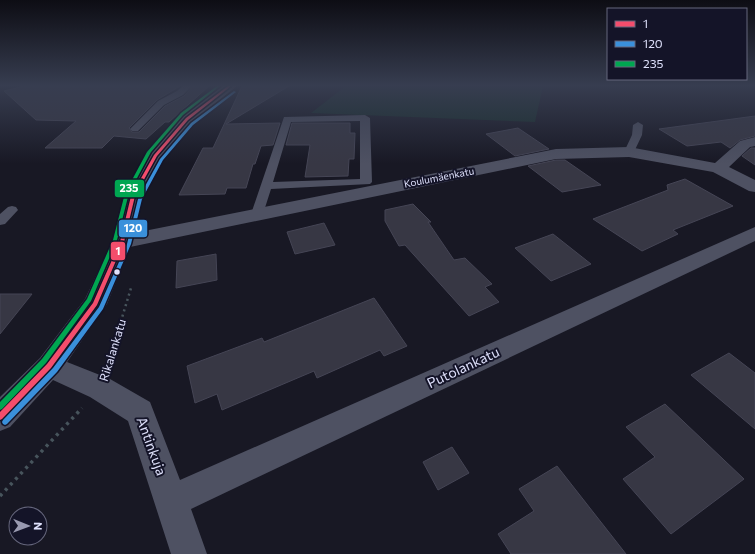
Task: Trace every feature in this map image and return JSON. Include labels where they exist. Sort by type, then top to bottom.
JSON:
[{"type":"street","points":[[0,417],[49,366],[95,304],[122,242],[133,196],[155,156],[187,119],[197,112]]},
{"type":"street","points":[[718,168],[745,144],[755,141]]},
{"type":"street","name":"Koulumäenkatu","points":[[122,242],[556,154],[629,152],[718,168],[755,187]]},
{"type":"street","name":"Putolankatu","points":[[171,501],[755,233]]},
{"type":"street","name":"Antinkuja","points":[[49,366],[100,388],[140,412],[189,554]]},
{"type":"lane","points":[[135,129],[152,112]]},
{"type":"lane","points":[[257,214],[287,119],[365,118],[366,182],[266,186]]},
{"type":"lane","points":[[629,152],[637,135],[638,125]]},
{"type":"lane","points":[[0,221],[12,210]]},
{"type":"path","name":"Rikalankatu","points":[[0,496],[100,388],[131,287]]},
{"type":"green space","points":[[312,112],[537,112],[535,122],[311,113]]},
{"type":"building","points":[[27,112],[145,112],[129,128],[132,132],[139,132],[159,112],[180,112],[169,122],[165,122],[146,139],[114,136],[102,148],[45,148],[76,121],[36,120]]},
{"type":"building","points":[[230,112],[246,112],[226,124],[280,123],[273,145],[261,146],[255,164],[253,164],[246,188],[227,188],[225,194],[179,195],[203,148],[213,148]]},
{"type":"building","points":[[755,116],[755,136],[740,140],[730,148],[721,142],[687,146],[659,129]]},
{"type":"building","points":[[292,123],[350,123],[350,133],[355,133],[354,159],[349,159],[348,176],[305,177],[310,145],[286,145]]},
{"type":"building","points":[[518,128],[549,149],[515,156],[486,134]]},
{"type":"building","points":[[751,148],[755,148],[755,165],[742,156]]},
{"type":"building","points":[[556,160],[565,160],[601,185],[562,192],[528,166]]},
{"type":"building","points":[[685,179],[733,206],[673,230],[678,234],[642,251],[593,219],[668,190],[667,185]]},
{"type":"building","points":[[413,204],[431,222],[428,222],[454,260],[465,258],[492,284],[485,287],[499,302],[469,316],[405,245],[399,246],[385,221],[385,210]]},
{"type":"building","points":[[324,223],[335,245],[295,254],[287,232]]},
{"type":"building","points":[[553,234],[591,264],[551,281],[515,248]]},
{"type":"building","points":[[216,254],[217,280],[176,288],[177,261]]},
{"type":"building","points":[[0,294],[32,294],[0,334]]},
{"type":"building","points":[[374,298],[407,346],[384,356],[380,350],[317,378],[314,371],[222,410],[217,394],[195,403],[187,366],[262,338],[264,342]]},
{"type":"building","points":[[729,353],[755,373],[755,429],[691,375]]},
{"type":"building","points":[[665,404],[744,479],[671,534],[623,479],[655,457],[626,427]]},
{"type":"building","points":[[452,447],[469,473],[438,490],[423,462]]},
{"type":"building","points":[[557,466],[626,554],[511,554],[498,534],[534,511],[519,489]]},
{"type":"transit line","name":"235","points":[[0,407],[44,361],[89,300],[115,240],[127,193],[149,152],[185,112]]},
{"type":"transit line","name":"1","points":[[0,417],[49,366],[95,304],[122,242],[133,196],[155,156],[187,119],[196,112]]},
{"type":"transit line","name":"120","points":[[5,422],[55,370],[101,308],[129,244],[140,199],[161,160],[192,124],[208,112]]}]
